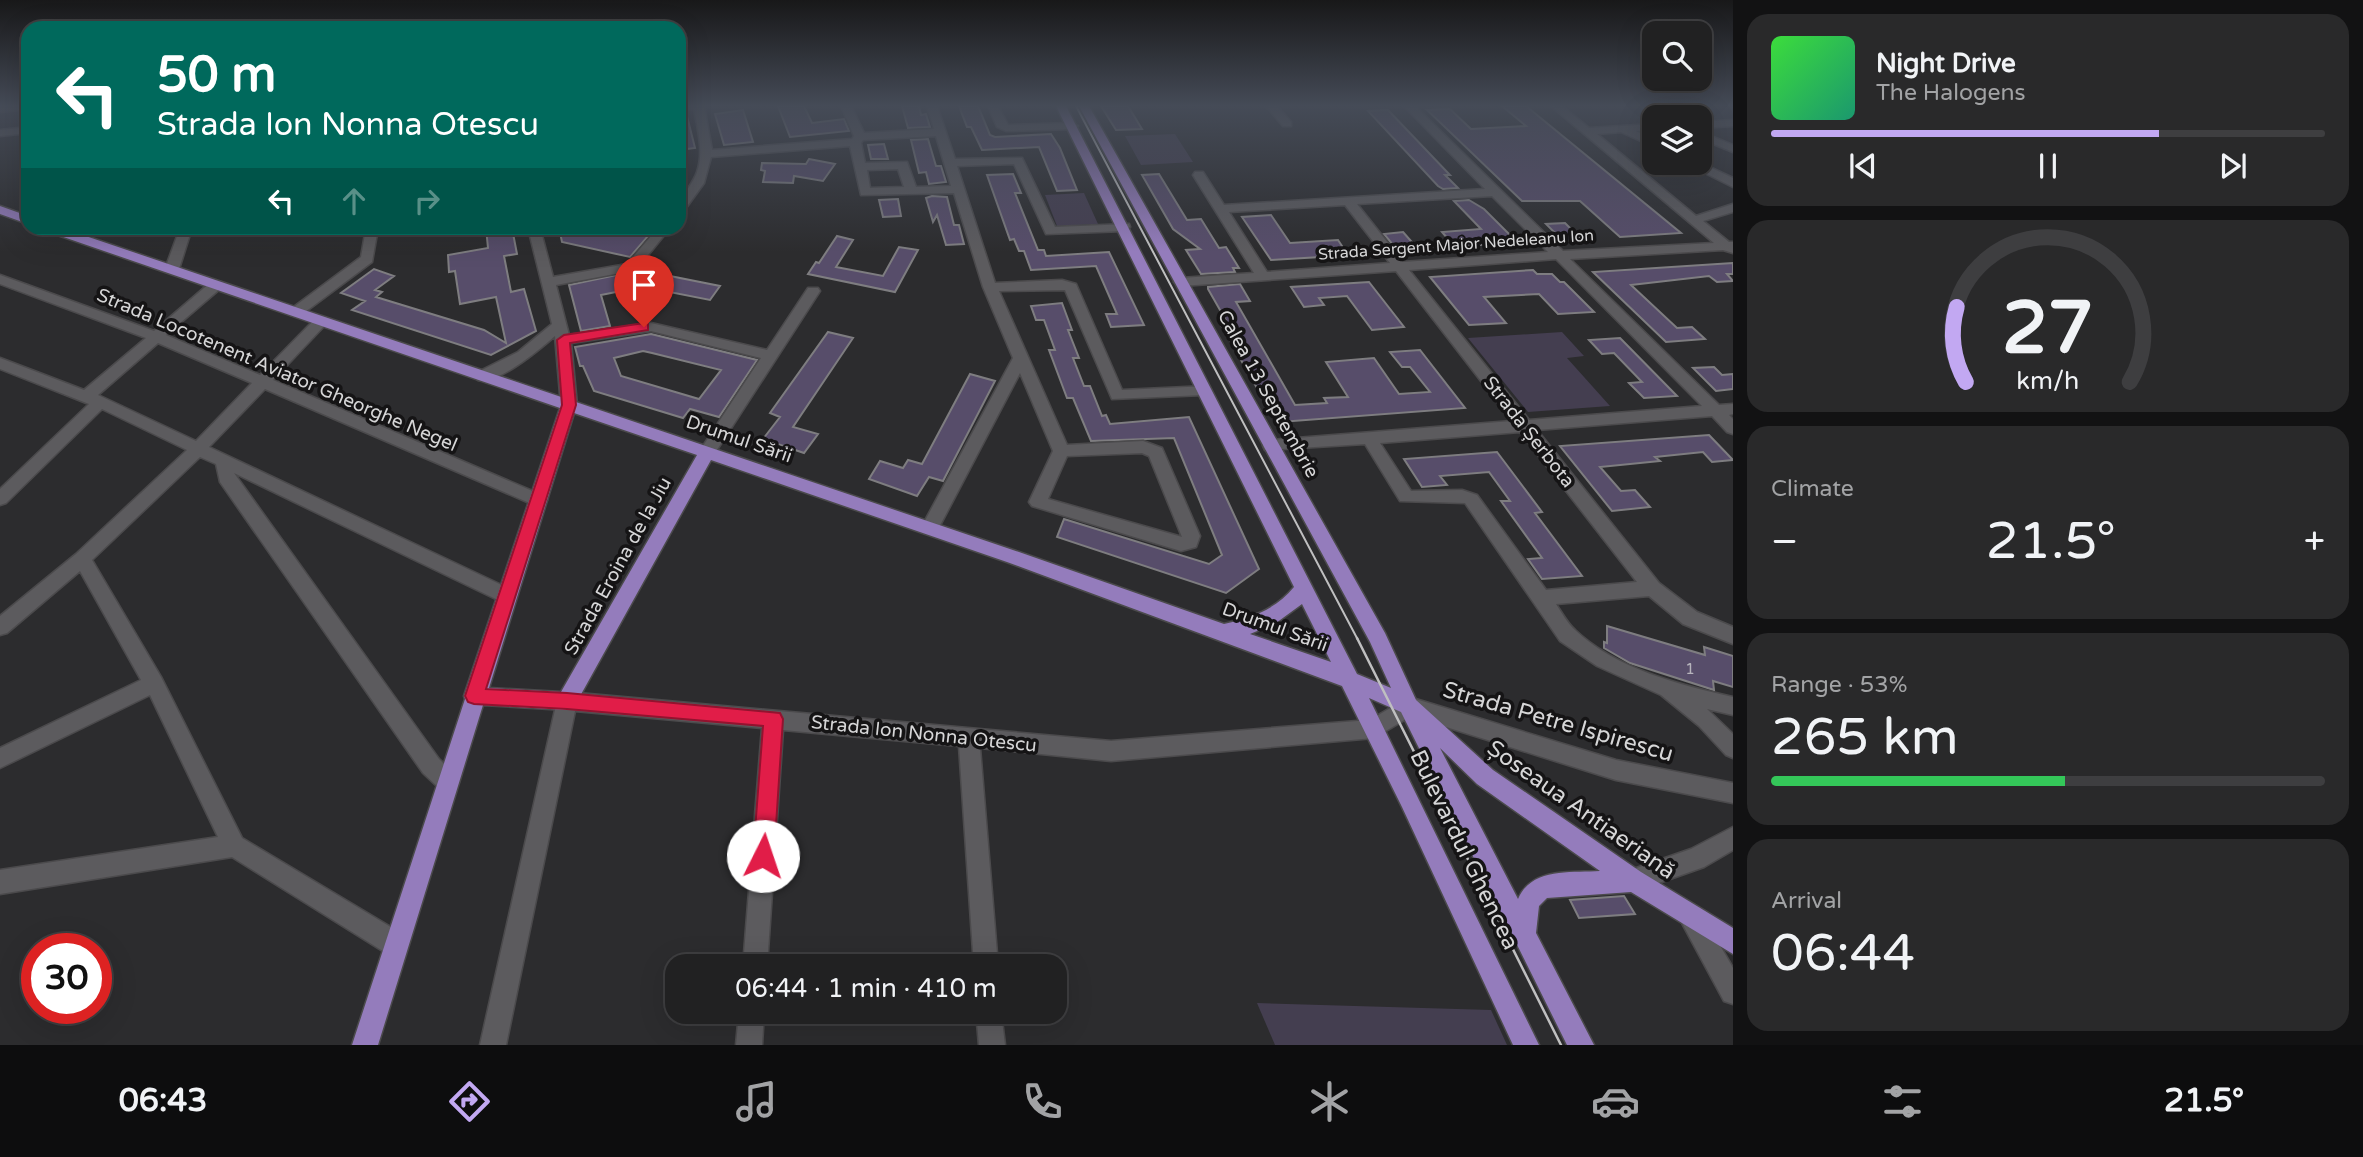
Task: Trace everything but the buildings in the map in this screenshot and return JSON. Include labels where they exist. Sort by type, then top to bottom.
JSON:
[{"type":"main road","points":[[1087,155],[1350,679]]},
{"type":"main road","name":"Calea 13 Septembrie","points":[[1111,155],[1378,639],[1409,706]]},
{"type":"main road","points":[[0,210],[21,218]]},
{"type":"main road","name":"Drumul Sării","points":[[72,235],[930,528],[1350,679],[1409,706]]},
{"type":"main road","points":[[365,1045],[474,696],[569,405]]},
{"type":"main road","name":"Strada Eroina de la Jiu","points":[[567,701],[707,452]]},
{"type":"main road","points":[[1223,632],[1261,623],[1282,612],[1304,587]]},
{"type":"main road","name":"Bulevardul Ghencea","points":[[1350,679],[1526,1045]]},
{"type":"main road","name":"Strada Ion Nonna Otescu","points":[[474,696],[567,701]]},
{"type":"main road","name":"Șoseaua Antiaeriană","points":[[1409,706],[1477,771],[1633,880],[1733,942]]},
{"type":"main road","name":"Bulevardul Ghencea","points":[[1409,706],[1581,1045]]},
{"type":"main road","points":[[1525,936],[1528,897],[1535,890],[1546,886],[1633,880]]},
{"type":"street","points":[[686,201],[699,185],[708,155]]},
{"type":"street","points":[[858,155],[865,192],[957,189]]},
{"type":"street","points":[[947,155],[990,287],[1061,451],[1038,502],[1181,544],[1190,542],[1191,536],[1156,452],[1143,447],[1061,451]]},
{"type":"street","points":[[1458,155],[1733,428]]},
{"type":"street","points":[[1616,155],[1731,248]]},
{"type":"street","points":[[950,163],[1018,160],[1051,231],[1124,227]]},
{"type":"street","points":[[859,167],[903,165],[911,190]]},
{"type":"street","points":[[1712,173],[1733,183]]},
{"type":"street","points":[[1199,175],[1262,276]]},
{"type":"street","points":[[686,185],[699,185]]},
{"type":"street","points":[[1220,209],[1496,192]]},
{"type":"street","name":"Strada Șerbota","points":[[1348,201],[1652,587],[1690,618],[1733,636]]},
{"type":"street","points":[[1695,220],[1733,208]]},
{"type":"street","points":[[173,269],[184,235]]},
{"type":"street","points":[[296,312],[367,260],[371,235]]},
{"type":"street","points":[[536,235],[564,340],[569,405]]},
{"type":"street","points":[[547,282],[631,267],[658,235]]},
{"type":"street","name":"Strada Sergent Major Nedeleanu Ion","points":[[1181,282],[1560,255],[1731,248]]},
{"type":"street","name":"Strada Locotenent Aviator Gheorghe Negel","points":[[0,279],[155,336],[538,500]]},
{"type":"street","points":[[990,287],[1062,284],[1071,287],[1117,395],[1203,390]]},
{"type":"street","points":[[0,499],[93,398],[155,336],[216,285]]},
{"type":"street","points":[[707,452],[813,291]]},
{"type":"street","points":[[0,627],[82,559],[198,449],[321,321]]},
{"type":"street","points":[[483,376],[523,355],[560,324]]},
{"type":"street","points":[[564,340],[651,327],[770,355]]},
{"type":"street","points":[[930,528],[1021,357]]},
{"type":"street","points":[[0,363],[93,398],[223,463],[508,596]]},
{"type":"street","points":[[1271,446],[1733,409]]},
{"type":"street","points":[[1369,439],[1406,497],[1462,496],[1471,499],[1567,635],[1580,646],[1622,669],[1733,706]]},
{"type":"street","points":[[223,463],[226,478],[431,766],[448,782]]},
{"type":"street","points":[[82,559],[154,683],[234,846],[395,944]]},
{"type":"street","points":[[1540,598],[1652,587]]},
{"type":"street","points":[[1656,682],[1706,720],[1733,748]]},
{"type":"street","points":[[0,758],[154,683]]},
{"type":"street","points":[[493,1045],[567,701]]},
{"type":"street","name":"Strada Ion Nonna Otescu","points":[[567,701],[1111,751],[1374,729]]},
{"type":"street","points":[[1374,729],[1409,706]]},
{"type":"street","name":"Strada Petre Ispirescu","points":[[1409,706],[1616,770],[1733,793]]},
{"type":"street","points":[[756,954],[773,719]]},
{"type":"street","points":[[969,739],[985,954]]},
{"type":"street","points":[[1633,880],[1696,859],[1733,838]]},
{"type":"street","points":[[0,882],[234,846]]},
{"type":"street","points":[[1690,917],[1733,992]]},
{"type":"street","points":[[749,1045],[751,1024]]},
{"type":"street","points":[[990,1024],[992,1045]]},
{"type":"shaded area","points":[[1135,155],[1188,155],[1193,162],[1141,165]]},
{"type":"shaded area","points":[[1084,193],[1098,224],[1057,226],[1045,195]]},
{"type":"shaded area","points":[[1562,332],[1584,356],[1567,358],[1610,406],[1528,412],[1468,338]]},
{"type":"shaded area","points":[[1257,1003],[1491,1010],[1507,1045],[1275,1045]]},
{"type":"tram line","points":[[1102,155],[1358,640]]},
{"type":"tram line","points":[[1357,638],[1561,1045]]},
{"type":"route","points":[[644,327],[564,340],[569,405],[474,696],[567,701],[773,719],[763,856]]}]
